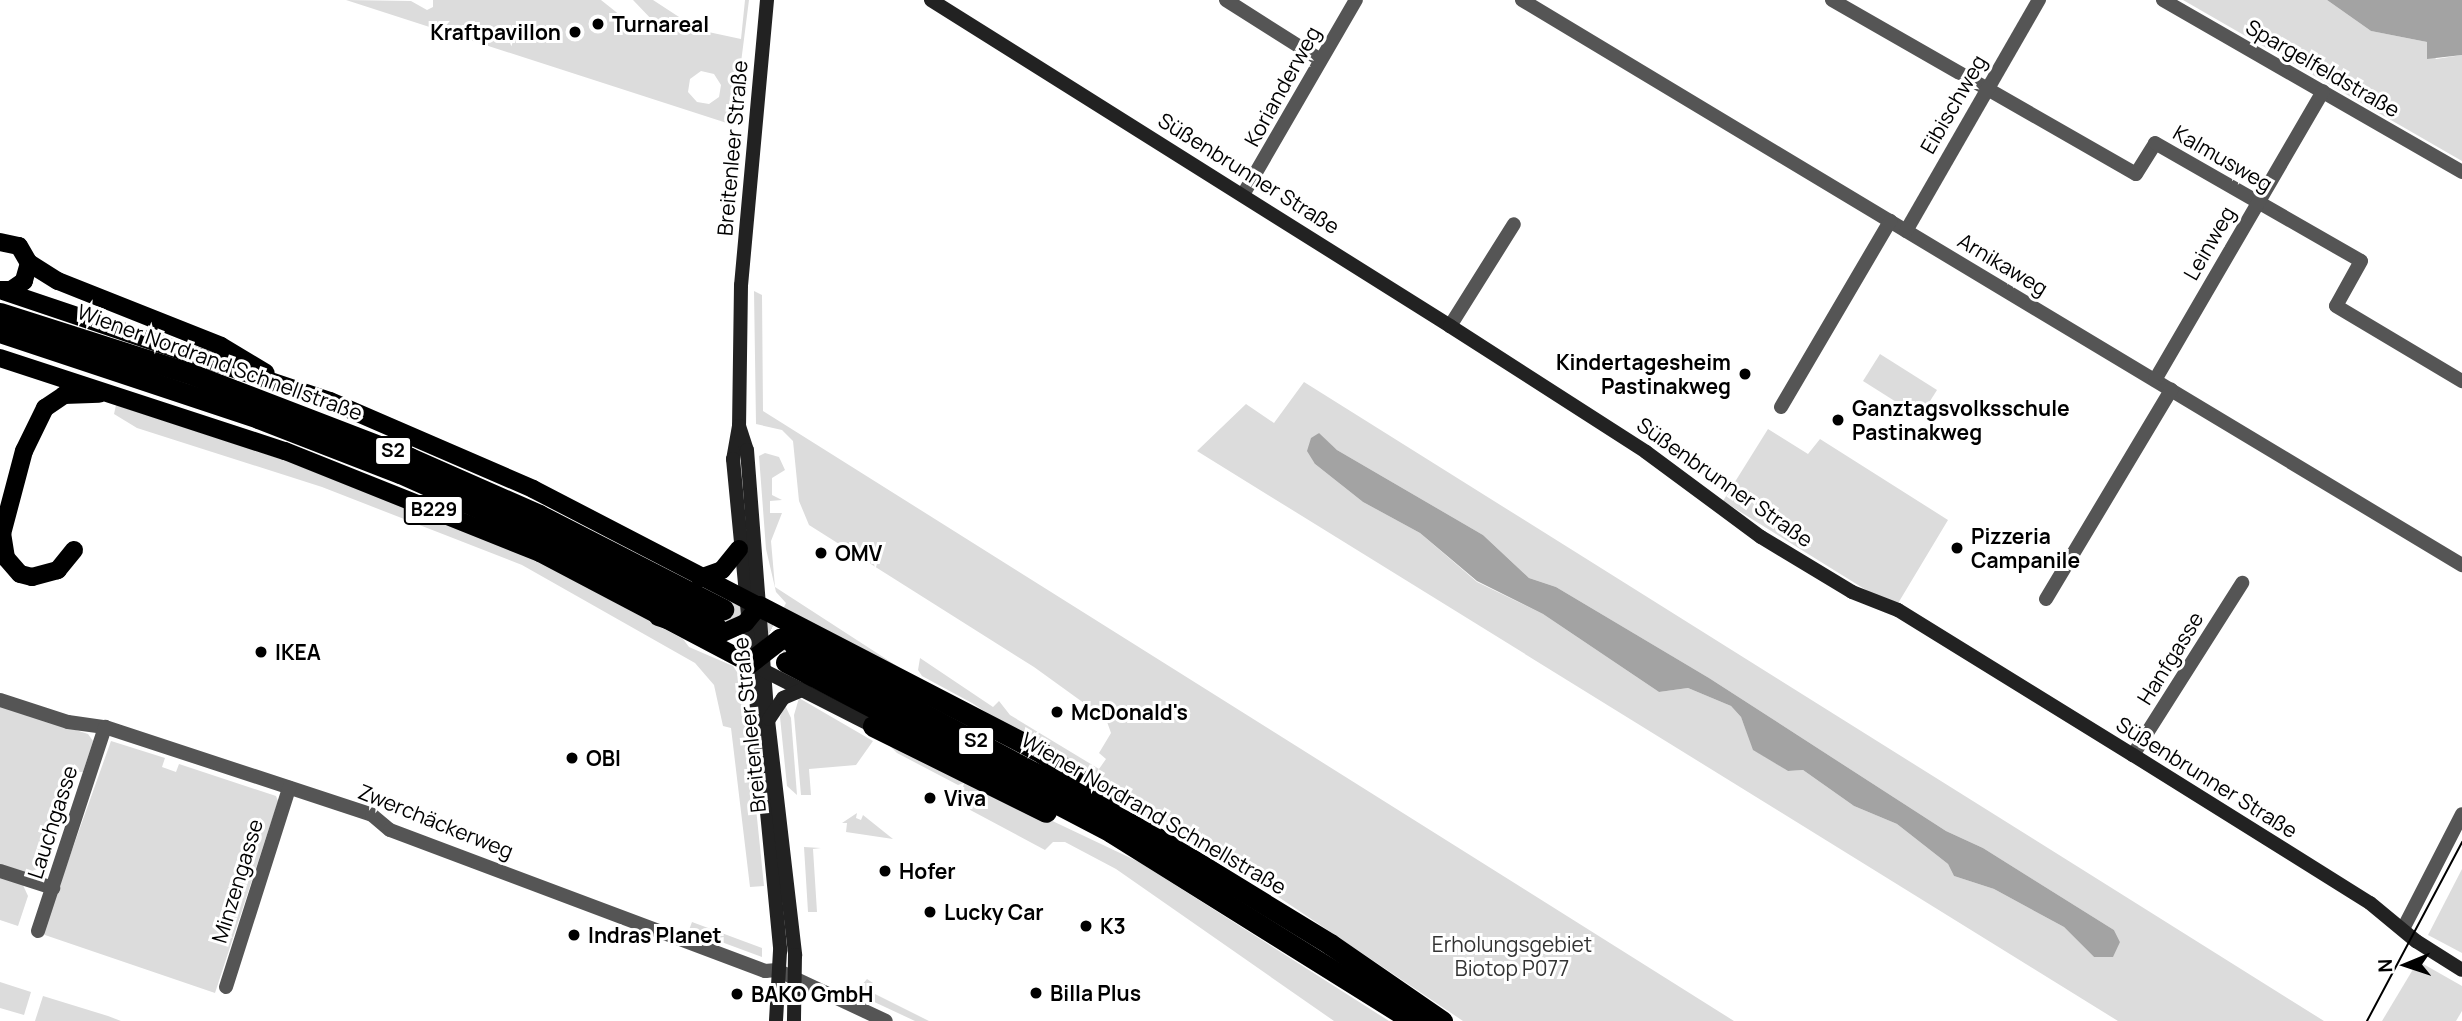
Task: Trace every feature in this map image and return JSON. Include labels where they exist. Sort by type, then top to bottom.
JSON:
[{"type":"highway","name":"Wiener Nordrand Schnellstraße","points":[[0,313],[194,375],[410,458],[539,515],[719,617],[400,473],[258,418],[0,331]]},
{"type":"highway","points":[[749,609],[814,635],[1042,753],[1151,824],[1157,838]]},
{"type":"highway","points":[[758,661],[785,636],[814,635]]},
{"type":"highway","name":"Wiener Nordrand Schnellstraße","points":[[1403,1017],[1111,832],[790,653],[1157,838],[1330,944],[1443,1021]]},
{"type":"highway","points":[[873,726],[1017,799],[1086,829],[1111,832]]},
{"type":"main road","points":[[0,242],[19,246],[29,262],[58,281],[221,346],[277,382]]},
{"type":"main road","points":[[1,290],[24,281],[29,262]]},
{"type":"main road","points":[[0,366],[1,290]]},
{"type":"main road","points":[[1,290],[277,382],[533,489],[700,578],[749,609],[716,635],[657,617]]},
{"type":"main road","name":"B229","points":[[0,358],[285,452],[540,553],[657,617],[758,661]]},
{"type":"main road","points":[[74,550],[58,570],[45,576],[20,574],[6,558],[2,534],[18,470],[39,417],[54,400],[76,393],[113,394]]},
{"type":"main road","points":[[0,501],[18,470]]},
{"type":"main road","points":[[700,578],[722,570],[740,549]]},
{"type":"street","name":"Breitenleer Straße","points":[[767,0],[741,285],[739,426],[733,459],[740,549],[768,720],[794,978],[794,1021]]},
{"type":"street","name":"Süßenbrunner Straße","points":[[931,0],[1244,193],[1646,452],[1761,537],[1852,592],[1898,610],[2133,755],[2370,903],[2462,971]]},
{"type":"street","points":[[1226,0],[1319,59]]},
{"type":"street","name":"Korianderweg","points":[[1244,193],[1319,59],[1356,0]]},
{"type":"street","name":"Arnikaweg","points":[[1522,0],[2462,565]]},
{"type":"street","name":"Kalmusweg","points":[[1832,0],[2136,174],[2155,144],[2361,261],[2336,306],[2462,381]]},
{"type":"street","name":"Eibischweg","points":[[1906,230],[1985,88],[2039,0]]},
{"type":"street","name":"Spargelfeldstraße","points":[[2164,0],[2462,172]]},
{"type":"street","name":"Leinweg","points":[[2155,380],[2323,92]]},
{"type":"street","points":[[1781,407],[1890,221]]},
{"type":"street","points":[[1450,326],[1514,223]]},
{"type":"street","points":[[2046,599],[2171,390]]},
{"type":"street","name":"Breitenleer Straße","points":[[739,426],[747,450],[749,609],[758,661],[780,951],[775,1021]]},
{"type":"street","name":"Hanfgasse","points":[[2133,755],[2242,583]]},
{"type":"street","points":[[758,661],[873,726]]},
{"type":"street","points":[[768,720],[783,698],[804,689]]},
{"type":"street","name":"Zwerchäckerweg","points":[[0,700],[68,722],[106,727],[372,815],[390,830],[765,971],[777,970],[886,1021]]},
{"type":"street","name":"Lauchgasse","points":[[38,931],[106,727]]},
{"type":"street","name":"Minzengasse","points":[[226,987],[289,788]]},
{"type":"street","points":[[2403,929],[2462,814]]},
{"type":"street","points":[[0,871],[53,888]]},
{"type":"green space","points":[[346,0],[411,1],[427,10],[433,7],[433,0],[601,0],[645,35],[653,31],[655,23],[633,0],[653,0],[699,30],[741,39],[745,0],[749,0],[733,125]],"holes":[[[701,71],[714,74],[721,85],[719,97],[709,104],[697,102],[688,92],[690,79]]]},
{"type":"green space","points":[[2183,0],[2327,0],[2371,31],[2427,42],[2436,59],[2462,55],[2462,161]]},
{"type":"green space","name":"Erholungsgebiet Biotop P077","points":[[754,291],[762,295],[763,411],[1734,1021],[1463,1021],[1274,894],[1269,886],[1123,803],[972,703],[922,676],[918,670],[920,658],[993,707],[999,701],[1010,715],[1099,769],[1106,759],[1099,753],[1111,733],[1106,719],[1034,667],[809,525],[799,501],[793,441],[782,430],[756,424]]},
{"type":"green space","points":[[1880,354],[1937,390],[1920,417],[1863,381]]},
{"type":"green space","points":[[1304,382],[2324,1021],[2118,1021],[1197,451],[1246,404],[1274,423]],"holes":[[[1318,433],[1337,450],[1483,535],[1529,578],[1556,587],[1709,678],[1946,831],[1983,848],[2114,930],[2120,942],[2094,957],[2064,927],[1994,889],[1954,876],[1948,864],[1897,824],[1854,806],[1803,770],[1788,771],[1754,750],[1741,717],[1731,706],[1688,688],[1659,692],[1543,614],[1477,582],[1420,533],[1363,502],[1315,464]]]},
{"type":"green space","points":[[116,405],[287,461],[534,559],[683,639],[689,647],[733,666],[743,681],[744,692],[738,693],[739,701],[745,701],[764,886],[750,887],[731,728],[723,726],[714,685],[695,663],[522,565],[322,487],[137,428],[114,414]]},
{"type":"green space","points":[[1768,429],[1808,454],[1820,439],[1948,520],[1897,605],[1879,598],[1723,501]]},
{"type":"green space","points":[[765,453],[779,457],[785,470],[772,478],[772,495],[782,500],[770,501],[770,513],[782,513],[771,541],[775,587],[900,668],[783,609],[786,603],[776,592],[766,549],[759,456]]},
{"type":"green space","points":[[799,698],[873,741],[856,765],[809,769],[811,795],[801,795],[794,715]]},
{"type":"green space","points":[[0,705],[88,734],[93,741],[83,772],[70,772],[37,869],[25,874],[0,866]]},
{"type":"green space","points":[[785,705],[791,718],[797,795],[787,786],[780,717]]},
{"type":"green space","points":[[111,741],[165,758],[162,767],[176,772],[179,764],[276,796],[278,801],[215,993],[42,934]]},
{"type":"green space","points":[[886,742],[1139,862],[1389,1021],[1334,1021],[1116,869],[1065,842],[1053,842],[1045,850],[959,804],[964,783],[958,785],[897,753]]},
{"type":"green space","points":[[857,813],[856,818],[861,820],[863,815],[893,839],[846,832],[847,823],[842,823]]},
{"type":"green space","points":[[804,847],[821,848],[813,849],[817,912],[808,912]]},
{"type":"green space","points":[[2462,869],[2462,953],[2428,935]]},
{"type":"green space","points":[[0,876],[22,883],[28,896],[18,926],[0,920]]},
{"type":"green space","points":[[692,922],[762,948],[762,957],[689,930]]},
{"type":"green space","points":[[2418,961],[2462,986],[2462,1011],[2456,1021],[2382,1021]]},
{"type":"green space","points":[[867,979],[873,983],[869,991],[929,1021],[915,1021],[855,993]]},
{"type":"green space","points":[[0,982],[31,992],[24,1015],[0,1008]]},
{"type":"green space","points":[[43,996],[108,1016],[121,1021],[35,1021]]},
{"type":"shaded area","points":[[2327,0],[2462,0],[2462,55],[2427,59],[2427,42],[2371,31]]},
{"type":"shaded area","points":[[1319,433],[1337,450],[1483,535],[1529,578],[1556,587],[1709,678],[1946,831],[1983,848],[2114,930],[2120,942],[2113,957],[2094,957],[2064,927],[1994,889],[1954,876],[1948,864],[1897,824],[1854,806],[1803,770],[1788,771],[1753,750],[1741,717],[1731,706],[1688,688],[1659,692],[1543,614],[1477,581],[1420,533],[1363,502],[1315,464],[1307,451],[1311,438]]},
{"type":"tunnel","points":[[723,609],[794,645]]},
{"type":"tram line","points":[[2367,1021],[2462,842]]},
{"type":"place","name":"Turnareal","points":[[598,24]]},
{"type":"place","name":"Kraftpavillon","points":[[575,32]]},
{"type":"place","name":"Kindertagesheim Pastinakweg","points":[[1745,374]]},
{"type":"place","name":"Ganztagsvolksschule Pastinakweg","points":[[1838,420]]},
{"type":"place","name":"Pizzeria Campanile","points":[[1957,548]]},
{"type":"place","name":"OMV","points":[[821,553]]},
{"type":"place","name":"IKEA","points":[[261,652]]},
{"type":"place","name":"McDonald's","points":[[1057,712]]},
{"type":"place","name":"OBI","points":[[572,758]]},
{"type":"place","name":"Viva","points":[[930,798]]},
{"type":"place","name":"Hofer","points":[[885,871]]},
{"type":"place","name":"Lucky Car","points":[[930,912]]},
{"type":"place","name":"K3","points":[[1086,926]]},
{"type":"place","name":"Indras Planet","points":[[574,935]]},
{"type":"place","name":"Billa Plus","points":[[1036,993]]},
{"type":"place","name":"BAKO GmbH","points":[[737,994]]}]
